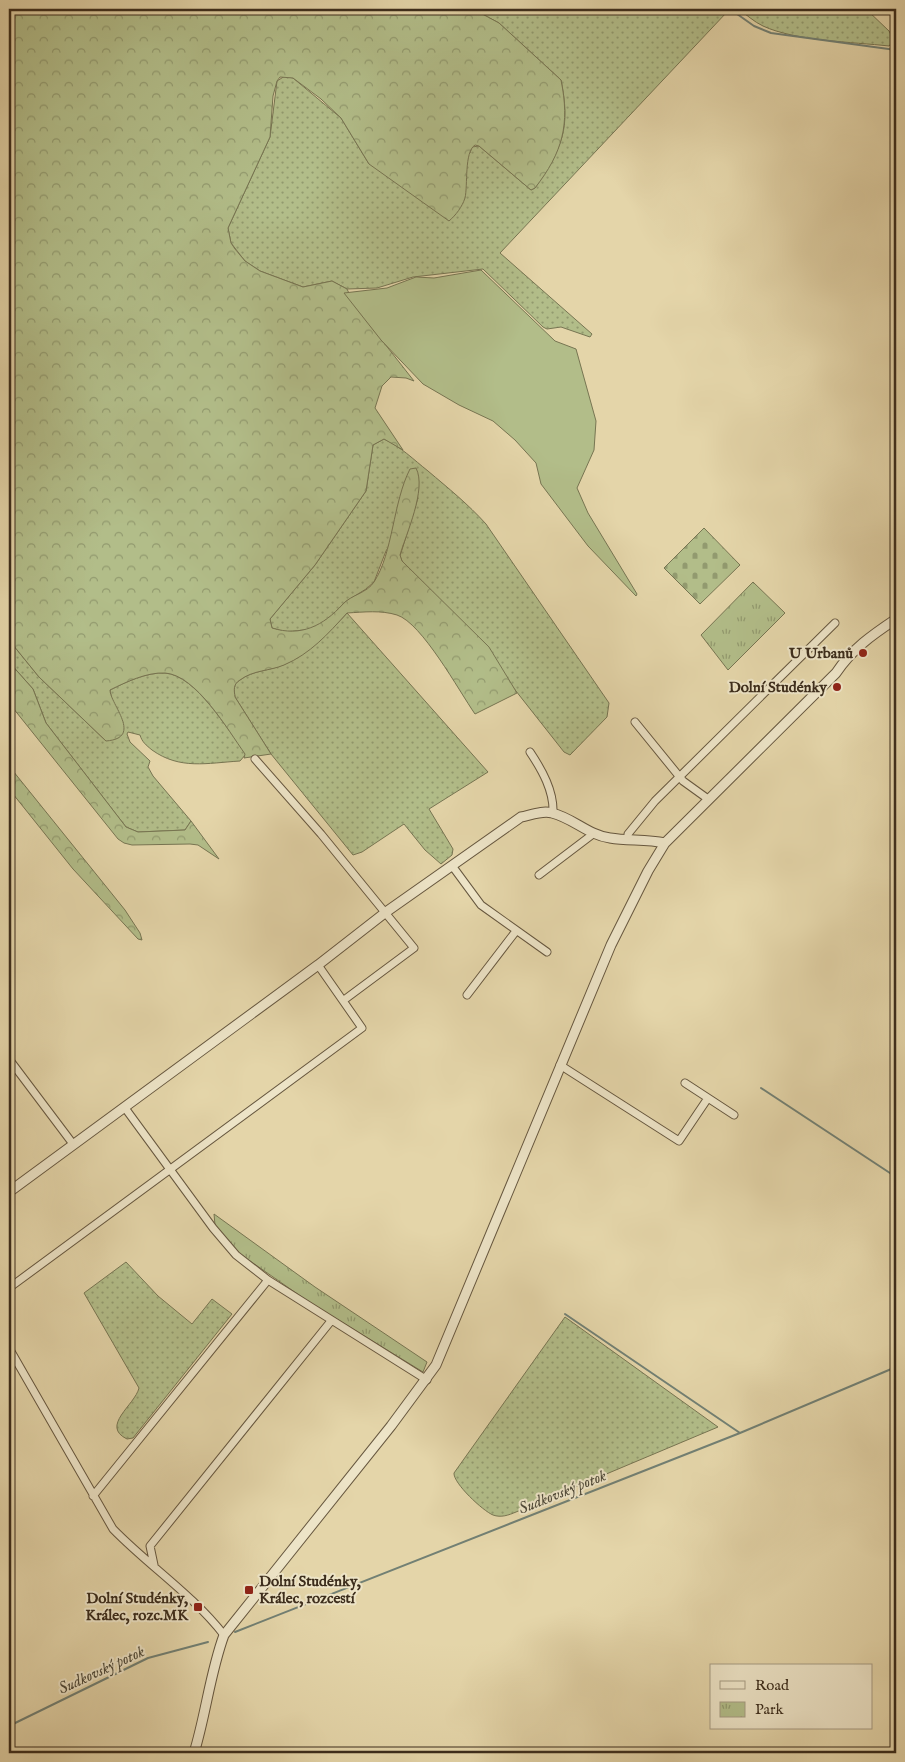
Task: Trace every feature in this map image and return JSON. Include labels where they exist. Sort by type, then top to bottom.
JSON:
[{"type":"street","points":[[194,1753],[204,1721],[219,1649],[224,1635],[427,1380],[436,1365],[610,945],[648,871],[665,843],[836,673],[847,657],[862,642],[896,619]]},
{"type":"street","points":[[628,840],[628,834],[655,801],[834,622]]},
{"type":"street","points":[[635,722],[679,776],[708,799]]},
{"type":"street","points":[[530,752],[541,768],[549,788],[553,802],[553,813]]},
{"type":"street","points":[[256,759],[386,912],[414,948],[344,1000]]},
{"type":"street","points":[[9,1192],[318,965],[386,912],[453,867],[486,840],[522,817],[533,814],[553,813],[593,834],[628,840],[649,840],[665,843]]},
{"type":"street","points":[[539,874],[593,834]]},
{"type":"street","points":[[453,867],[481,905],[547,952]]},
{"type":"street","points":[[467,995],[516,931]]},
{"type":"street","points":[[9,1288],[362,1028],[318,965]]},
{"type":"street","points":[[9,1059],[73,1144]]},
{"type":"street","points":[[560,1065],[679,1142],[708,1098]]},
{"type":"street","points":[[685,1083],[734,1115]]},
{"type":"street","points":[[125,1108],[236,1255],[268,1280],[427,1380]]},
{"type":"street","points":[[93,1496],[268,1280]]},
{"type":"street","points":[[154,1566],[150,1546],[331,1321]]},
{"type":"street","points":[[9,1348],[113,1529],[203,1610],[224,1635]]},
{"type":"green space","points":[[9,9],[473,9],[499,23],[561,80],[565,110],[562,137],[552,162],[535,188],[531,190],[479,146],[475,145],[469,154],[465,198],[458,211],[449,221],[369,164],[341,118],[321,99],[293,78],[280,77],[273,96],[270,137],[228,228],[231,243],[235,249],[245,261],[260,271],[303,287],[332,281],[347,289],[355,306],[414,381],[406,378],[391,377],[382,386],[375,408],[403,450],[384,439],[373,445],[366,491],[315,565],[270,619],[272,628],[293,631],[311,628],[328,618],[346,601],[371,586],[385,557],[404,482],[410,469],[416,468],[419,477],[419,487],[411,524],[400,555],[402,561],[489,647],[517,693],[475,714],[428,644],[407,621],[397,615],[385,612],[347,613],[326,636],[302,655],[279,667],[250,674],[236,683],[235,697],[271,754],[244,758],[245,754],[230,732],[199,693],[177,676],[165,673],[144,676],[110,690],[124,727],[123,734],[117,739],[106,741],[39,677],[9,640]]},
{"type":"green space","points":[[473,9],[722,9],[727,12],[500,253],[592,334],[590,337],[561,327],[547,329],[543,327],[483,269],[413,277],[377,288],[347,289],[332,281],[303,287],[260,271],[245,261],[231,243],[228,228],[270,137],[277,81],[285,76],[293,78],[341,118],[369,164],[470,153],[472,147],[479,146],[531,190],[535,188],[552,161],[562,137],[565,112],[561,80],[499,23]]},
{"type":"green space","points":[[738,9],[866,9],[889,31],[894,40],[889,46],[791,35],[763,26]]},
{"type":"green space","points":[[481,270],[555,341],[576,349],[596,421],[594,450],[577,488],[588,513],[637,594],[636,596],[588,546],[541,484],[536,463],[515,440],[493,421],[459,405],[423,384],[381,340],[344,293],[387,288],[416,277],[434,278]]},
{"type":"green space","points":[[384,439],[401,449],[428,471],[486,524],[609,703],[607,717],[570,755],[564,752],[512,686],[402,561],[400,556],[418,498],[386,551],[374,582],[345,602],[333,615],[313,629],[285,632],[272,628],[270,619],[315,565],[366,491],[373,445]]},
{"type":"green space","points":[[704,528],[740,565],[700,604],[664,568]]},
{"type":"green space","points":[[753,582],[785,613],[728,670],[701,635]]},
{"type":"green space","points":[[347,613],[488,772],[429,809],[453,849],[452,855],[441,864],[425,850],[404,824],[362,852],[353,855],[271,754],[235,697],[234,687],[236,683],[259,671],[288,663],[325,635]]},
{"type":"green space","points":[[9,640],[39,677],[106,741],[112,700],[110,690],[144,676],[165,673],[177,676],[200,693],[246,754],[240,761],[205,764],[183,763],[162,756],[146,745],[140,735],[128,732],[130,742],[150,761],[148,767],[153,776],[191,821],[185,830],[138,832],[126,827],[46,723],[33,689],[9,662]]},
{"type":"green space","points":[[9,662],[33,689],[46,723],[126,827],[138,832],[185,830],[191,821],[219,859],[198,845],[132,845],[118,839],[9,703]]},
{"type":"green space","points":[[9,766],[125,910],[140,933],[142,940],[138,939],[73,869],[9,789]]},
{"type":"green space","points":[[214,1214],[315,1287],[427,1362],[423,1372],[309,1302],[240,1254],[215,1225]]},
{"type":"green space","points":[[126,1262],[158,1296],[192,1324],[212,1299],[232,1314],[133,1438],[127,1439],[120,1434],[117,1428],[118,1422],[139,1388],[84,1293]]},
{"type":"green space","points":[[565,1317],[718,1427],[508,1515],[493,1515],[469,1496],[458,1483],[454,1473]]},
{"type":"waterway","points":[[730,9],[754,26],[771,33],[896,50]]},
{"type":"waterway","points":[[761,1088],[896,1177]]},
{"type":"waterway","points":[[565,1314],[740,1433]]},
{"type":"waterway","name":"Sudkovský potok","points":[[235,1632],[740,1433],[896,1367]]},
{"type":"waterway","name":"Sudkovský potok","points":[[9,1726],[148,1658],[208,1642]]},
{"type":"place","name":"U Urbanů","points":[[863,653]]},
{"type":"place","name":"Dolní Studénky","points":[[837,687]]},
{"type":"place","name":"Dolní Studénky, Králec, rozcestí","points":[[249,1590]]},
{"type":"place","name":"Dolní Studénky, Králec, rozc.MK","points":[[198,1607]]}]
